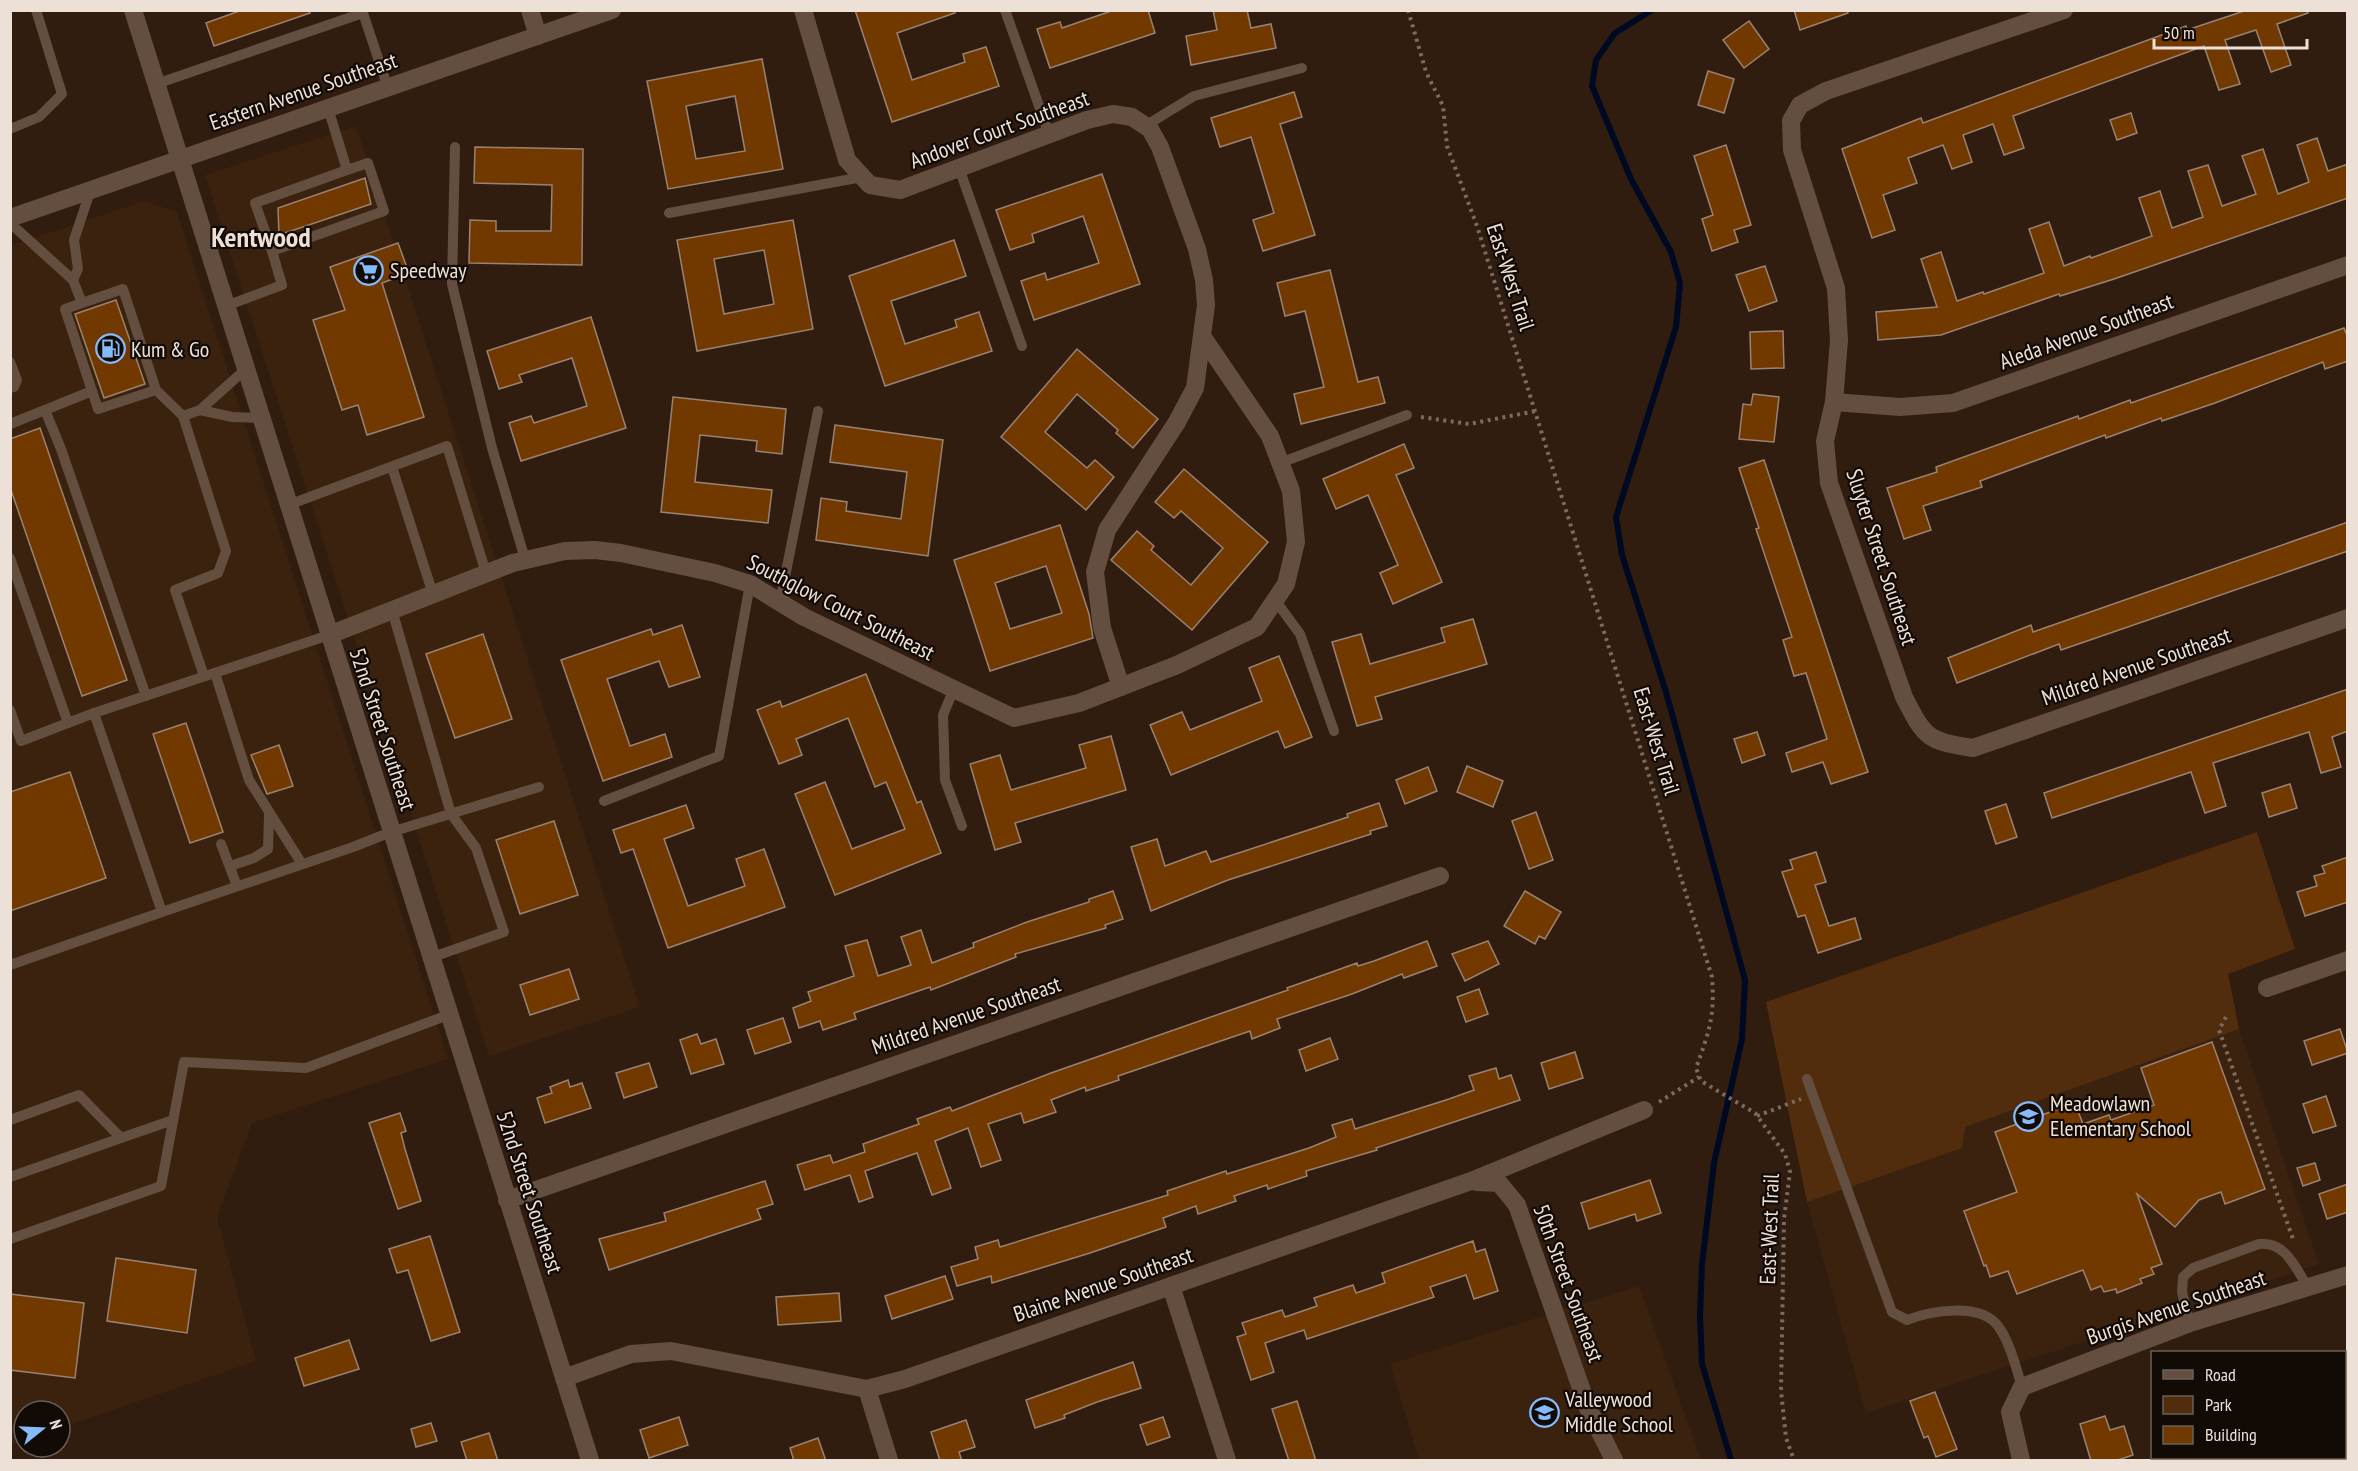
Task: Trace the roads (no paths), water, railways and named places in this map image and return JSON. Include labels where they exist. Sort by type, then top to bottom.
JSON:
[{"type":"street","name":"52nd Street Southeast","points":[[134,10],[328,635],[590,1461]]},
{"type":"street","points":[[530,10],[538,36]]},
{"type":"street","name":"Eastern Avenue Southeast","points":[[10,218],[612,10]]},
{"type":"street","points":[[803,10],[847,160],[862,177]]},
{"type":"street","name":"Sluyter Street Southeast","points":[[1939,743],[1920,729],[1904,697],[1829,483],[1825,441],[1834,402],[1839,340],[1836,288],[1792,150],[1791,121],[1800,105],[1826,91],[2064,10]]},
{"type":"street","name":"Andover Court Southeast","points":[[862,177],[870,185],[900,190],[1087,120],[1113,114],[1132,117],[1145,126]]},
{"type":"street","points":[[1121,687],[1102,628],[1095,572],[1107,530],[1177,422],[1195,388],[1206,305],[1204,280],[1197,249],[1160,147],[1145,126]]},
{"type":"street","name":"Aleda Avenue Southeast","points":[[1834,402],[1900,407],[1953,403],[2348,265]]},
{"type":"street","name":"Southglow Court Southeast","points":[[328,635],[525,560],[565,551],[621,553],[715,573],[750,584],[780,602],[953,690],[1014,718],[1079,704],[1177,666],[1257,627],[1286,584],[1296,542],[1291,491],[1270,436],[1202,336]]},
{"type":"street","name":"Mildred Avenue Southeast","points":[[1939,743],[1973,748],[2348,618]]},
{"type":"street","name":"Mildred Avenue Southeast","points":[[507,1200],[1440,876]]},
{"type":"street","points":[[2267,988],[2348,960]]},
{"type":"street","name":"Blaine Avenue Southeast","points":[[564,1378],[631,1354],[671,1351],[867,1389],[905,1379],[1471,1181],[1644,1110]]},
{"type":"street","name":"50th Street Southeast","points":[[1471,1181],[1499,1183],[1517,1205],[1588,1408],[1614,1461]]},
{"type":"street","name":"Burgis Avenue Southeast","points":[[2022,1387],[2190,1323],[2309,1289],[2348,1275]]},
{"type":"street","points":[[1171,1286],[1227,1461]]},
{"type":"street","points":[[2021,1461],[2010,1412],[2022,1387]]},
{"type":"street","points":[[867,1389],[889,1461]]},
{"type":"lane","points":[[10,129],[39,117],[62,94],[36,10]]},
{"type":"lane","points":[[1005,10],[1049,134]]},
{"type":"lane","points":[[156,84],[363,12],[388,88]]},
{"type":"lane","points":[[1145,126],[1194,96],[1302,68]]},
{"type":"lane","points":[[328,108],[347,170]]},
{"type":"lane","points":[[454,147],[452,284],[492,448],[525,560]]},
{"type":"lane","points":[[226,306],[282,285],[255,203],[368,163],[384,211],[272,251]]},
{"type":"lane","points":[[959,168],[1022,346]]},
{"type":"lane","points":[[669,213],[862,177]]},
{"type":"lane","points":[[73,280],[78,268],[74,240],[91,189]]},
{"type":"lane","points":[[10,223],[73,280],[82,303]]},
{"type":"lane","points":[[156,390],[98,409],[92,391],[91,374],[78,338],[64,309],[123,290],[128,320],[156,390],[183,416],[226,551],[218,573],[175,590],[249,780],[268,814],[302,864]]},
{"type":"lane","points":[[10,362],[17,380],[14,387],[10,388]]},
{"type":"lane","points":[[183,416],[200,410],[247,368]]},
{"type":"lane","points":[[10,424],[92,391]]},
{"type":"lane","points":[[45,410],[61,449],[146,696]]},
{"type":"lane","points":[[200,410],[231,417],[261,418]]},
{"type":"lane","points":[[780,602],[818,411]]},
{"type":"lane","points":[[1280,463],[1407,415]]},
{"type":"lane","points":[[288,505],[447,446],[486,573]]},
{"type":"lane","points":[[392,467],[433,594]]},
{"type":"lane","points":[[10,558],[68,723]]},
{"type":"lane","points":[[604,801],[719,756],[750,584]]},
{"type":"lane","points":[[1275,600],[1300,634],[1334,731]]},
{"type":"lane","points":[[392,610],[451,814],[476,848],[504,932],[430,958]]},
{"type":"lane","points":[[10,710],[16,743],[94,713],[328,635]]},
{"type":"lane","points":[[953,690],[943,715],[945,780],[962,826]]},
{"type":"lane","points":[[94,713],[162,912]]},
{"type":"lane","points":[[10,965],[391,832],[539,787]]},
{"type":"lane","points":[[230,866],[254,858],[268,849],[268,814]]},
{"type":"lane","points":[[221,844],[237,886]]},
{"type":"lane","points":[[10,1239],[161,1186],[184,1062],[306,1068],[448,1015]]},
{"type":"lane","points":[[1807,1078],[1892,1312],[1906,1320],[1929,1311],[1979,1312],[1998,1325],[2022,1387]]},
{"type":"lane","points":[[10,1120],[79,1095],[121,1138]]},
{"type":"lane","points":[[10,1177],[173,1120]]},
{"type":"lane","points":[[2190,1323],[2182,1292],[2183,1277],[2193,1268],[2259,1244],[2269,1243],[2279,1246],[2309,1289]]},
{"type":"waterway","points":[[1652,10],[1615,33],[1596,60],[1592,86],[1631,179],[1671,252],[1680,283],[1676,327],[1616,517],[1622,555],[1666,692],[1745,980],[1742,1039],[1714,1163],[1702,1264],[1700,1316],[1702,1364],[1731,1460]]},
{"type":"place","name":"Speedway","points":[[369,270]]},
{"type":"place","name":"Kum & Go","points":[[110,349]]},
{"type":"place","name":"Meadowlawn Elementary School","points":[[2029,1116]]},
{"type":"place","name":"Valleywood Middle School","points":[[1544,1412]]},
{"type":"district","name":"Kentwood","points":[[261,237]]}]
